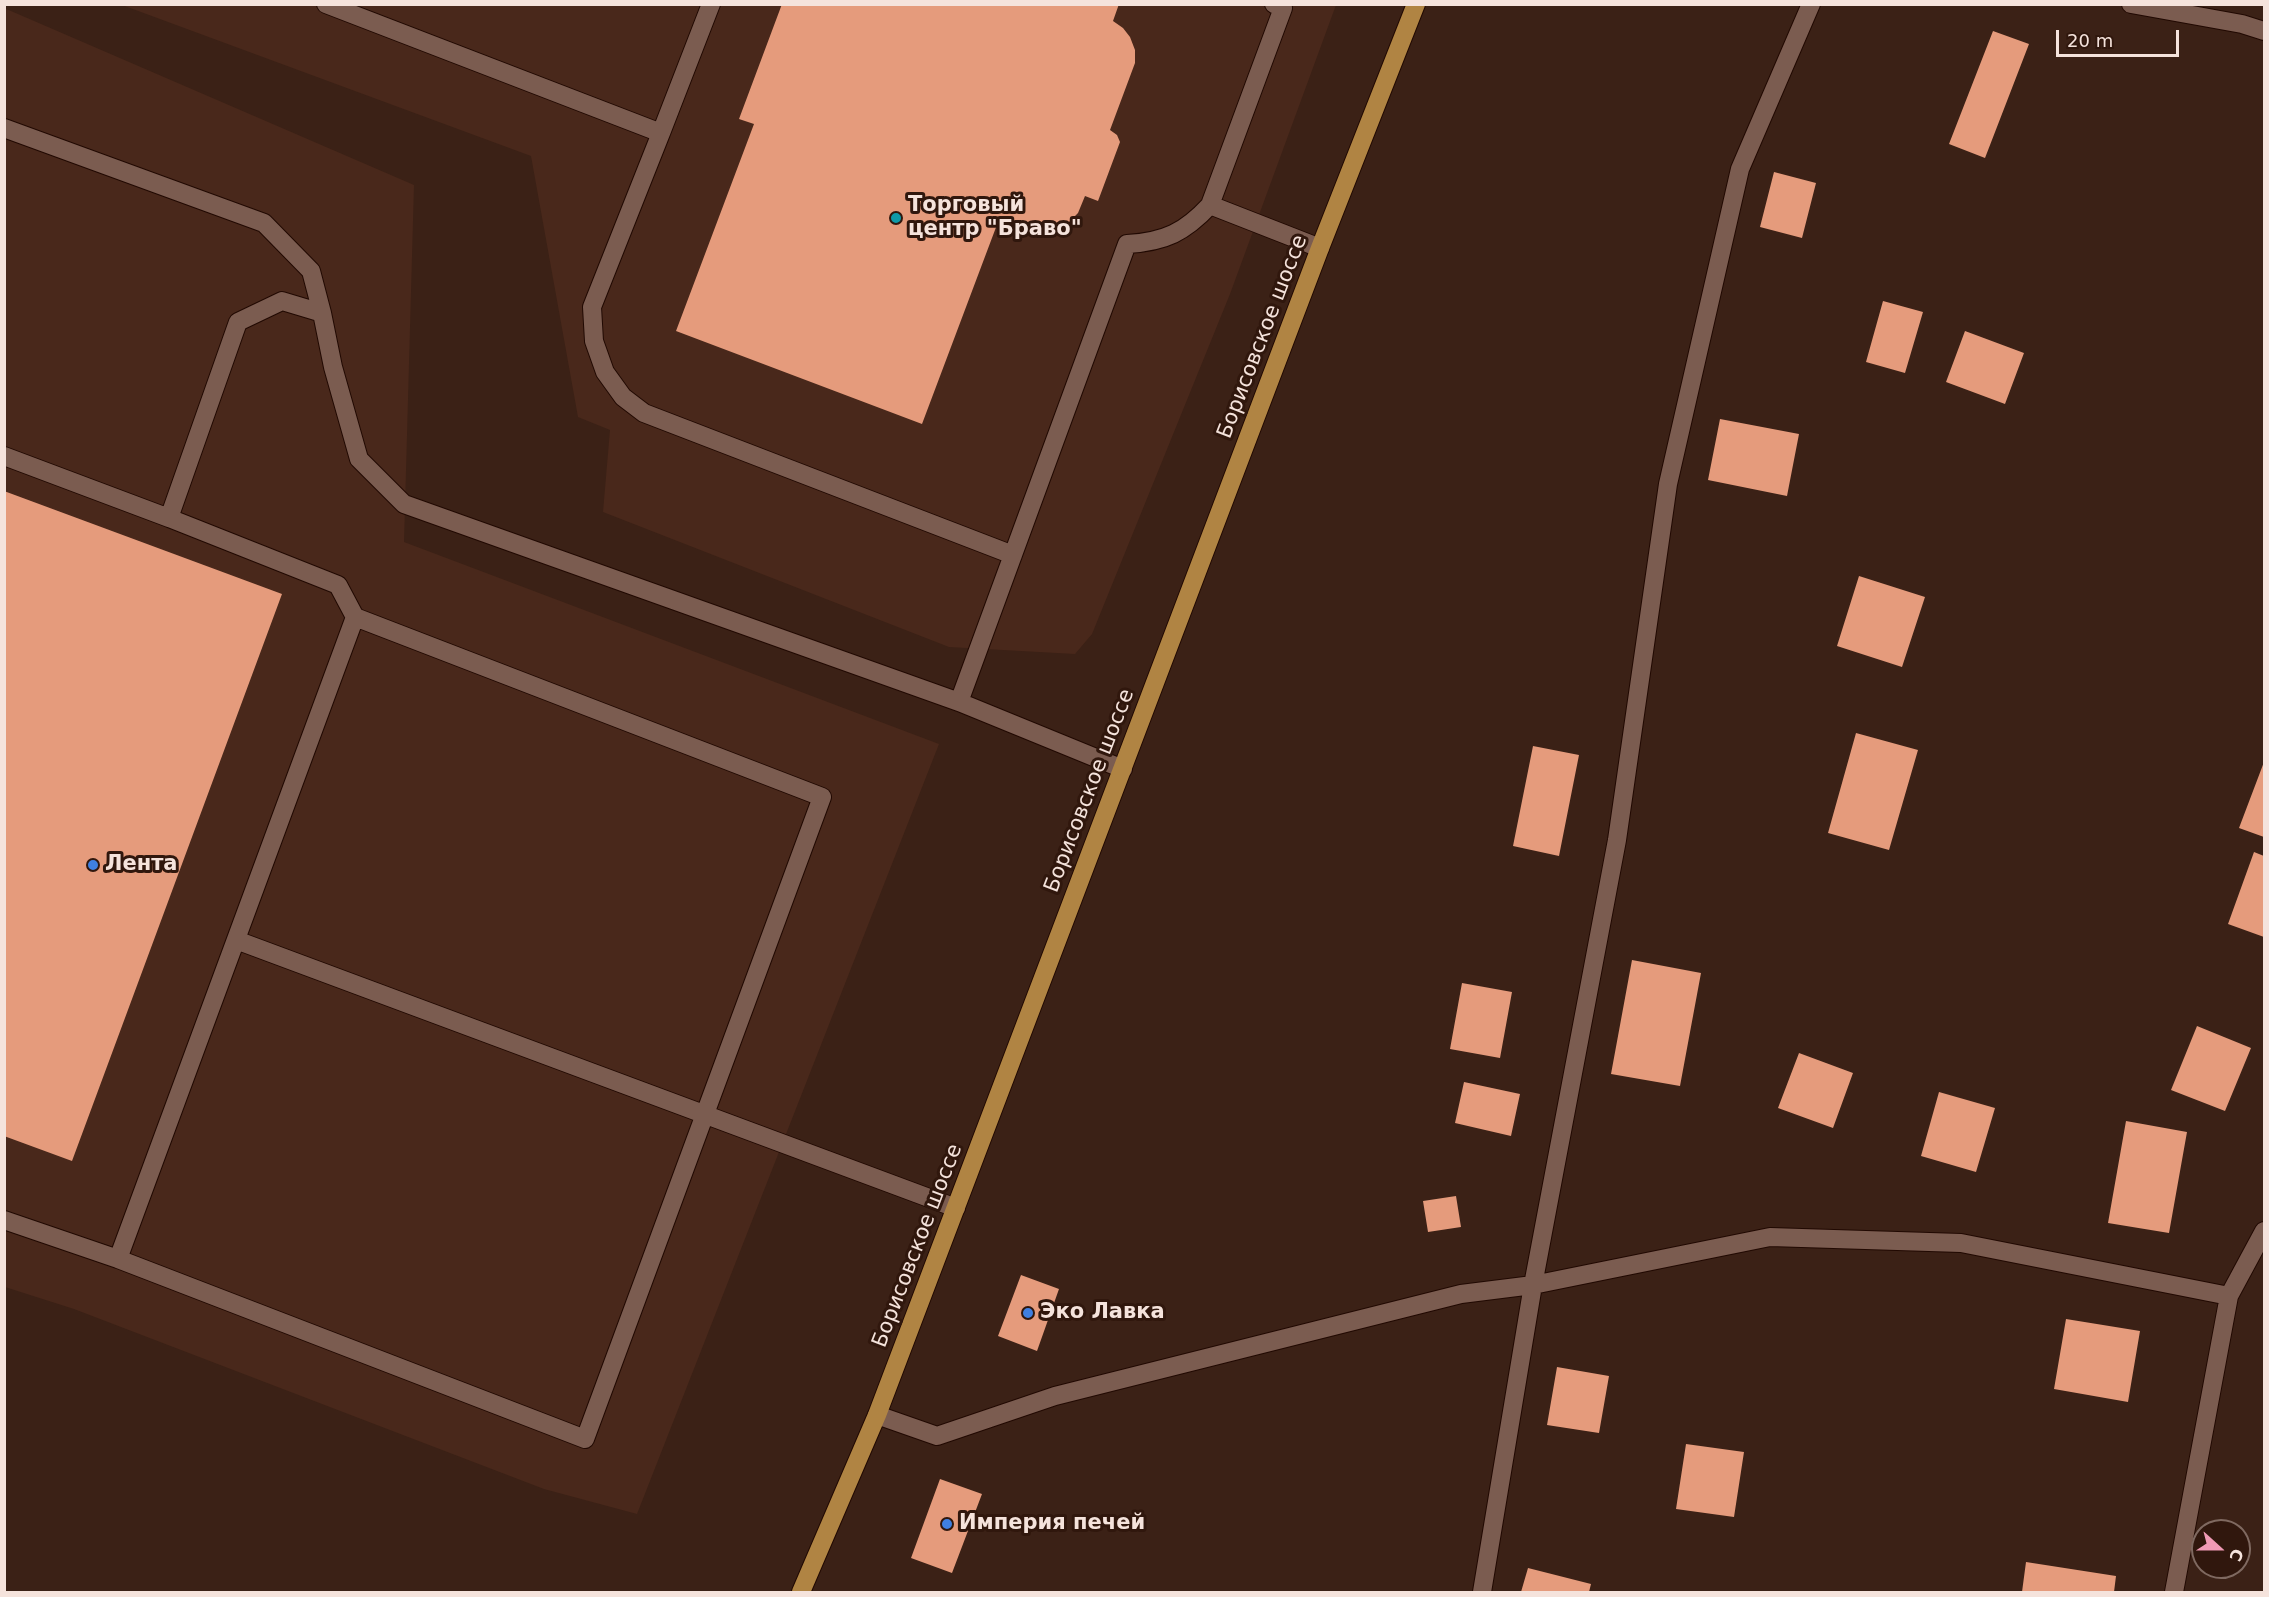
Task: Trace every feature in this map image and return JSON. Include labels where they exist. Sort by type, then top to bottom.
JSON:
[{"type":"main road","name":"Борисовское шоссе","points":[[801,1593],[877,1415],[1320,248],[1416,4]]},
{"type":"street","points":[[326,4],[661,133]]},
{"type":"street","points":[[711,4],[592,308],[594,341],[605,372],[623,397],[644,414],[1013,555]]},
{"type":"street","points":[[1482,1593],[1533,1285],[1617,840],[1668,484],[1740,169],[1811,4]]},
{"type":"street","points":[[2131,4],[2242,24],[2265,32]]},
{"type":"street","points":[[958,702],[1128,244],[1148,243],[1171,236],[1193,224],[1210,205],[1280,6]]},
{"type":"street","points":[[4,128],[264,223],[311,271],[333,367],[359,459],[404,504],[958,702],[1123,769]]},
{"type":"street","points":[[1210,205],[1320,248]]},
{"type":"street","points":[[169,518],[238,322],[282,301],[322,313]]},
{"type":"street","points":[[4,456],[338,585],[355,617],[822,797],[585,1439],[118,1259],[4,1220]]},
{"type":"street","points":[[118,1259],[355,617]]},
{"type":"street","points":[[236,940],[956,1208]]},
{"type":"street","points":[[2174,1593],[2229,1296],[2265,1231]]},
{"type":"street","points":[[877,1415],[937,1436],[1067,1393],[1461,1294],[1533,1285],[1770,1237],[1961,1243],[2229,1296]]},
{"type":"shaded area","points":[[122,5],[1336,5],[1230,294],[1092,634],[1075,654],[949,647],[603,512],[610,430],[578,417],[531,156]]},
{"type":"shaded area","points":[[4,8],[414,185],[404,542],[939,744],[637,1514],[544,1489],[74,1309],[5,1287]]},
{"type":"building","name":"Торговый центр \"Браво\"","points":[[782,4],[1119,4],[1113,21],[1130,37],[1135,50],[1135,63],[1110,130],[1117,135],[1120,142],[1098,201],[1085,196],[1078,213],[1069,222],[1052,231],[1029,233],[998,222],[922,424],[676,331],[754,124],[739,119]]},
{"type":"building","points":[[1993,31],[2029,44],[1985,158],[1949,144]]},
{"type":"building","points":[[1774,172],[1816,183],[1802,238],[1760,227]]},
{"type":"building","points":[[1883,301],[1923,312],[1905,373],[1866,362]]},
{"type":"building","points":[[1965,331],[2024,353],[2005,404],[1946,382]]},
{"type":"building","points":[[1720,419],[1799,434],[1787,496],[1708,480]]},
{"type":"building","name":"Лента","points":[[4,491],[282,594],[72,1161],[4,1136]]},
{"type":"building","points":[[1859,576],[1925,597],[1902,667],[1837,646]]},
{"type":"building","points":[[1856,733],[1918,750],[1889,850],[1828,833]]},
{"type":"building","points":[[1533,746],[1579,755],[1559,856],[1513,846]]},
{"type":"building","points":[[2264,762],[2264,837],[2239,828]]},
{"type":"building","points":[[2254,852],[2264,856],[2264,937],[2228,924]]},
{"type":"building","points":[[1632,960],[1701,973],[1680,1086],[1611,1074]]},
{"type":"building","points":[[1462,983],[1512,992],[1500,1058],[1450,1049]]},
{"type":"building","points":[[2197,1026],[2251,1048],[2225,1111],[2171,1090]]},
{"type":"building","points":[[1799,1053],[1853,1073],[1833,1128],[1778,1108]]},
{"type":"building","points":[[1464,1082],[1520,1094],[1511,1136],[1455,1123]]},
{"type":"building","points":[[1939,1092],[1995,1108],[1976,1172],[1921,1156]]},
{"type":"building","points":[[2126,1121],[2187,1132],[2169,1233],[2108,1223]]},
{"type":"building","points":[[1456,1196],[1461,1227],[1428,1232],[1423,1201]]},
{"type":"building","name":"Эко Лавка","points":[[1021,1275],[1059,1289],[1037,1351],[998,1336]]},
{"type":"building","points":[[2066,1319],[2140,1331],[2128,1402],[2054,1389]]},
{"type":"building","points":[[1557,1367],[1609,1376],[1599,1433],[1547,1425]]},
{"type":"building","points":[[1686,1444],[1744,1452],[1734,1517],[1676,1509]]},
{"type":"building","points":[[940,1479],[982,1494],[952,1573],[911,1558]]},
{"type":"building","points":[[2026,1562],[2116,1576],[2114,1592],[2022,1592]]},
{"type":"building","points":[[1528,1568],[1591,1584],[1589,1592],[1521,1592]]},
{"type":"place","name":"Торговый центр \"Браво\"","points":[[896,218]]},
{"type":"place","name":"Лента","points":[[93,865]]},
{"type":"place","name":"Эко Лавка","points":[[1028,1313]]},
{"type":"place","name":"Империя печей","points":[[947,1524]]}]
